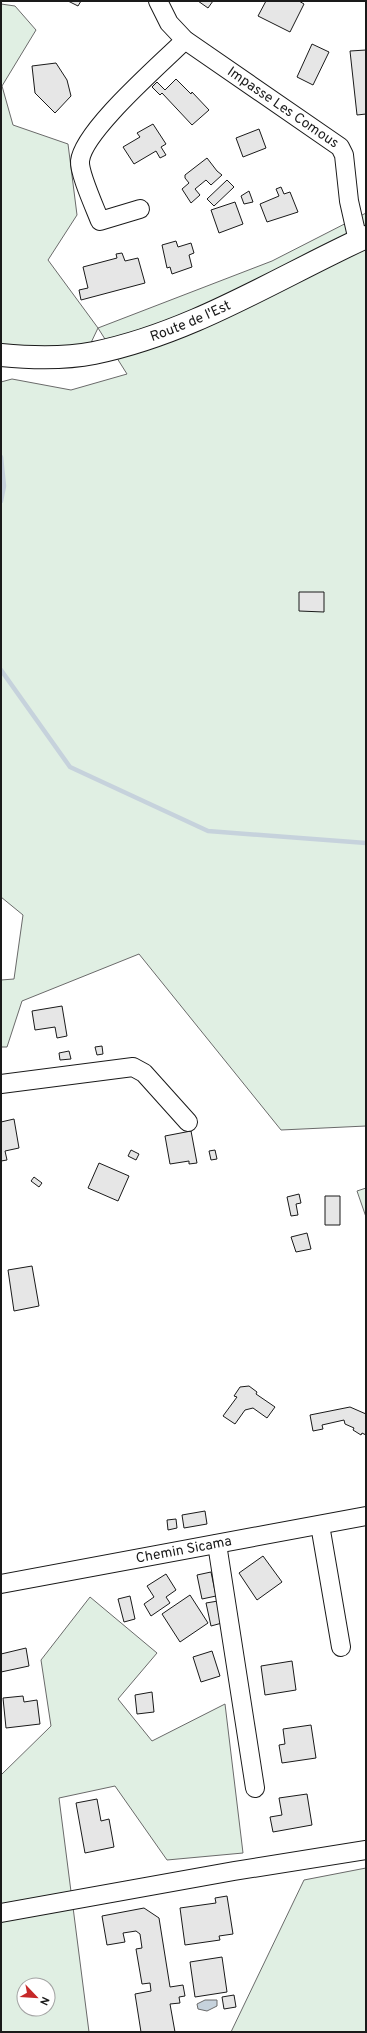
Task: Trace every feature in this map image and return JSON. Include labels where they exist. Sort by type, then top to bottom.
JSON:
[{"type":"main road","name":"Route de l'Est","points":[[1,355],[37,358],[93,353],[154,337],[245,298],[362,239]]},
{"type":"street","name":"Impasse Les Comous","points":[[159,1],[169,23],[184,40],[340,147],[344,156],[349,201],[362,239]]},
{"type":"street","points":[[140,209],[100,221],[80,162],[82,151],[96,128],[184,40]]},
{"type":"street","points":[[1,1084],[133,1067],[144,1073],[188,1122]]},
{"type":"street","name":"Chemin Sicama","points":[[1,1584],[366,1516]]},
{"type":"street","points":[[320,1525],[341,1647]]},
{"type":"street","points":[[217,1544],[255,1788]]},
{"type":"street","points":[[1,1913],[234,1871],[366,1850]]},
{"type":"green space","points":[[1,4],[15,6],[36,30],[2,86],[13,125],[68,144],[77,215],[48,260],[98,328],[88,349],[1,346]]},
{"type":"green space","points":[[366,213],[366,1126],[281,1130],[139,954],[22,1001],[7,1047],[1,1047],[1,980],[14,979],[23,915],[1,897],[1,382],[12,379],[71,390],[127,374],[98,328],[272,261]]},
{"type":"green space","points":[[366,1188],[366,1217],[357,1191]]},
{"type":"green space","points":[[90,1597],[157,1653],[118,1699],[152,1741],[225,1704],[243,1853],[167,1860],[115,1786],[59,1798],[89,2032],[1,2032],[1,1775],[51,1726],[41,1660]]},
{"type":"green space","points":[[366,1868],[366,2032],[231,2032],[304,1880]]},
{"type":"shaded area","points":[[205,2000],[217,2000],[217,2006],[207,2011],[198,2009],[197,2004]]},
{"type":"building","points":[[68,1],[81,1],[78,6]]},
{"type":"building","points":[[198,1],[213,1],[208,8]]},
{"type":"building","points":[[266,1],[299,1],[304,4],[290,32],[258,16]]},
{"type":"building","points":[[312,44],[329,52],[313,85],[297,77]]},
{"type":"building","points":[[366,50],[366,114],[357,115],[350,51]]},
{"type":"building","points":[[56,63],[67,80],[71,96],[55,113],[35,93],[32,66]]},
{"type":"building","points":[[176,79],[191,94],[192,92],[209,110],[192,125],[162,93],[160,95],[152,87],[157,82],[165,90]]},
{"type":"building","points":[[153,124],[166,144],[161,147],[166,155],[160,158],[156,151],[134,164],[123,147],[140,137],[137,133]]},
{"type":"building","points":[[259,129],[266,148],[243,157],[236,138]]},
{"type":"building","points":[[207,158],[222,175],[211,185],[206,180],[195,189],[200,195],[191,203],[182,189],[189,183],[185,178],[185,175]]},
{"type":"building","points":[[227,180],[234,187],[214,206],[207,199]]},
{"type":"building","points":[[281,187],[284,194],[290,192],[298,212],[267,222],[260,204],[279,196],[276,189]]},
{"type":"building","points":[[249,191],[253,202],[244,204],[241,196]]},
{"type":"building","points":[[235,202],[243,224],[219,233],[211,210]]},
{"type":"building","points":[[176,241],[178,247],[191,243],[194,253],[189,255],[192,267],[172,274],[170,267],[167,268],[162,245]]},
{"type":"building","points":[[122,253],[125,261],[138,258],[145,283],[81,300],[79,290],[88,288],[83,267],[117,258],[116,254]]},
{"type":"building","points":[[299,592],[324,592],[324,612],[299,611]]},
{"type":"building","points":[[62,1006],[67,1036],[57,1038],[55,1027],[35,1030],[32,1011]]},
{"type":"building","points":[[102,1046],[103,1054],[97,1055],[95,1047]]},
{"type":"building","points":[[69,1051],[71,1059],[60,1060],[59,1053]]},
{"type":"building","points":[[14,1119],[19,1148],[5,1151],[7,1160],[1,1161],[1,1122]]},
{"type":"building","points":[[191,1131],[197,1163],[189,1164],[189,1161],[170,1164],[165,1136]]},
{"type":"building","points":[[131,1150],[139,1154],[136,1160],[128,1156]]},
{"type":"building","points":[[215,1150],[217,1159],[211,1160],[209,1151]]},
{"type":"building","points":[[99,1163],[129,1176],[118,1201],[88,1188]]},
{"type":"building","points":[[34,1177],[42,1183],[39,1187],[31,1181]]},
{"type":"building","points":[[299,1194],[301,1203],[296,1204],[298,1215],[291,1216],[287,1197]]},
{"type":"building","points":[[325,1196],[340,1196],[340,1225],[325,1225]]},
{"type":"building","points":[[307,1233],[311,1249],[296,1252],[291,1237]]},
{"type":"building","points":[[32,1266],[39,1306],[14,1311],[8,1270]]},
{"type":"building","points":[[249,1386],[257,1392],[256,1394],[275,1407],[267,1418],[253,1408],[245,1410],[235,1424],[223,1416],[237,1397],[234,1396],[240,1387]]},
{"type":"building","points":[[350,1407],[366,1414],[366,1435],[362,1433],[361,1435],[353,1430],[354,1428],[345,1424],[344,1420],[322,1425],[323,1429],[313,1431],[310,1415]]},
{"type":"building","points":[[205,1511],[207,1524],[184,1528],[182,1515]]},
{"type":"building","points":[[176,1519],[177,1528],[168,1530],[167,1520]]},
{"type":"building","points":[[263,1556],[282,1582],[257,1600],[239,1573]]},
{"type":"building","points":[[211,1572],[216,1596],[202,1599],[197,1575]]},
{"type":"building","points":[[166,1574],[176,1590],[166,1597],[170,1603],[151,1616],[144,1604],[154,1597],[147,1586]]},
{"type":"building","points":[[190,1595],[208,1623],[180,1642],[162,1614]]},
{"type":"building","points":[[130,1596],[135,1619],[124,1622],[118,1599]]},
{"type":"building","points":[[218,1601],[222,1623],[211,1626],[206,1603]]},
{"type":"building","points":[[26,1648],[29,1666],[1,1672],[1,1654]]},
{"type":"building","points":[[212,1651],[220,1676],[201,1682],[193,1657]]},
{"type":"building","points":[[292,1661],[296,1690],[265,1695],[261,1666]]},
{"type":"building","points":[[152,1692],[154,1712],[137,1714],[135,1695]]},
{"type":"building","points":[[23,1696],[24,1702],[37,1700],[40,1724],[6,1728],[3,1698]]},
{"type":"building","points":[[311,1725],[316,1758],[282,1763],[279,1745],[285,1744],[283,1729]]},
{"type":"building","points":[[307,1794],[312,1825],[273,1832],[270,1817],[282,1815],[279,1798]]},
{"type":"building","points":[[97,1799],[101,1821],[109,1819],[114,1847],[85,1853],[76,1803]]},
{"type":"building","points":[[227,1896],[233,1934],[219,1936],[220,1940],[185,1945],[180,1908],[216,1903],[215,1898]]},
{"type":"building","points":[[144,1908],[159,1918],[170,1987],[183,1985],[185,1996],[179,1997],[180,2003],[170,2004],[175,2032],[141,2032],[135,1994],[151,1991],[150,1983],[142,1984],[136,1949],[142,1948],[140,1934],[136,1931],[123,1933],[125,1942],[107,1945],[102,1916]]},
{"type":"building","points":[[222,1957],[227,1992],[195,1997],[190,1962]]},
{"type":"building","points":[[234,1995],[236,2007],[224,2009],[222,1997]]},
{"type":"waterway","points":[[1,457],[4,486],[1,501]]},
{"type":"waterway","points":[[1,670],[70,767],[208,831],[366,843]]}]
